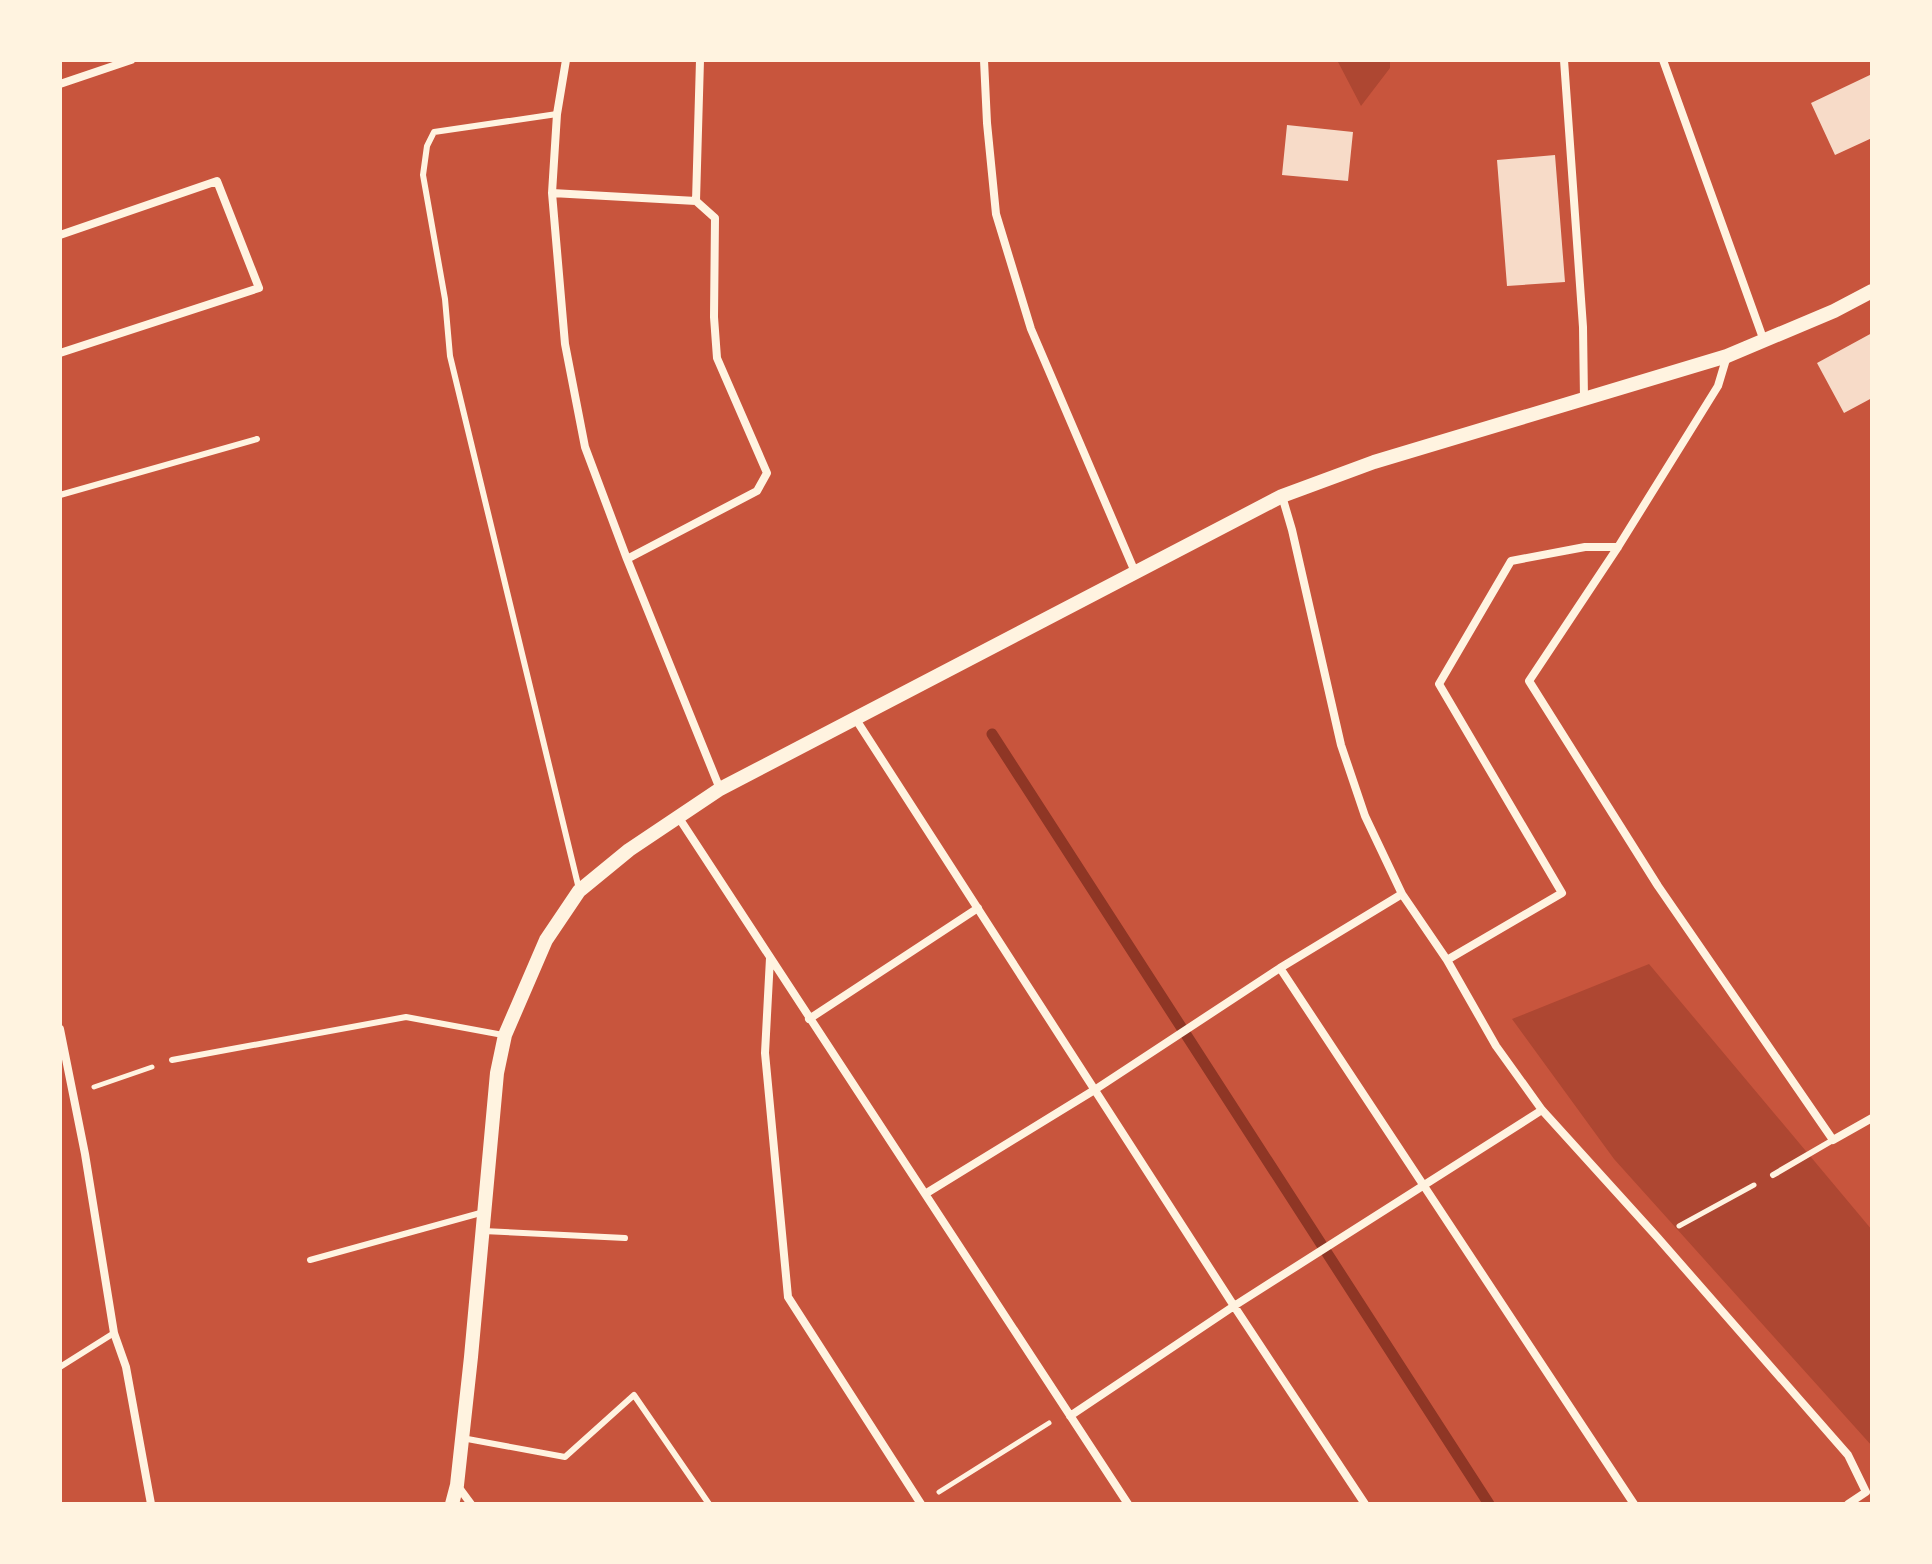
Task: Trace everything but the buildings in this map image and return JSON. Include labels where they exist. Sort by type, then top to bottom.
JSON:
[{"type":"street","points":[[60,84],[131,60]]},
{"type":"street","points":[[566,60],[557,114],[552,193],[565,344],[585,447],[720,789]]},
{"type":"street","points":[[696,201],[700,60]]},
{"type":"street","points":[[984,60],[996,214],[1031,329],[1135,572]]},
{"type":"street","points":[[1564,60],[1583,327],[1584,399]]},
{"type":"street","points":[[1663,60],[1764,341]]},
{"type":"street","points":[[60,235],[217,181],[259,288],[60,353]]},
{"type":"street","points":[[552,193],[696,201],[715,218],[714,317],[717,358],[767,473],[757,491],[627,559]]},
{"type":"street","points":[[452,1504],[462,1438],[497,1073],[505,1035],[546,940],[579,891],[629,850],[720,789],[1282,496],[1374,462],[1727,356],[1834,311],[1872,291]]},
{"type":"street","points":[[1727,356],[1718,386],[1618,547],[1529,681],[1658,886],[1833,1140],[1872,1118]]},
{"type":"street","points":[[1282,496],[1341,745],[1365,816],[1402,894],[1447,960],[1496,1046],[1542,1110],[1848,1455],[1869,1495],[1848,1504]]},
{"type":"street","points":[[1447,960],[1562,893],[1439,684],[1511,561],[1585,547],[1618,547]]},
{"type":"street","points":[[855,717],[1365,1504]]},
{"type":"street","points":[[679,818],[1128,1504]]},
{"type":"street","points":[[925,1194],[1402,894]]},
{"type":"street","points":[[809,1019],[978,908]]},
{"type":"street","points":[[770,958],[765,1053],[788,1297],[921,1504]]},
{"type":"street","points":[[1280,968],[1634,1504]]},
{"type":"street","points":[[60,1029],[114,1333],[126,1367],[151,1504]]},
{"type":"street","points":[[1070,1416],[1234,1306],[1542,1110]]},
{"type":"street","points":[[457,1485],[471,1504]]},
{"type":"lane","points":[[557,114],[434,132],[427,146],[423,175],[445,299],[450,356],[579,891]]},
{"type":"lane","points":[[60,495],[257,439]]},
{"type":"lane","points":[[172,1060],[406,1017],[505,1035]]},
{"type":"lane","points":[[1773,1175],[1833,1140]]},
{"type":"lane","points":[[310,1260],[484,1212]]},
{"type":"lane","points":[[483,1231],[625,1238]]},
{"type":"lane","points":[[60,1367],[114,1333]]},
{"type":"lane","points":[[462,1438],[565,1457],[634,1395],[709,1504]]},
{"type":"path","points":[[73,1094],[172,1060]]},
{"type":"path","points":[[1658,1238],[1773,1175]]},
{"type":"path","points":[[921,1504],[1050,1422],[1070,1416]]},
{"type":"shaded area","points":[[1337,60],[1390,60],[1390,68],[1361,106]]},
{"type":"shaded area","points":[[1649,964],[1872,1230],[1872,1446],[1614,1159],[1512,1019]]},
{"type":"waterway","points":[[992,734],[1489,1504]]}]
